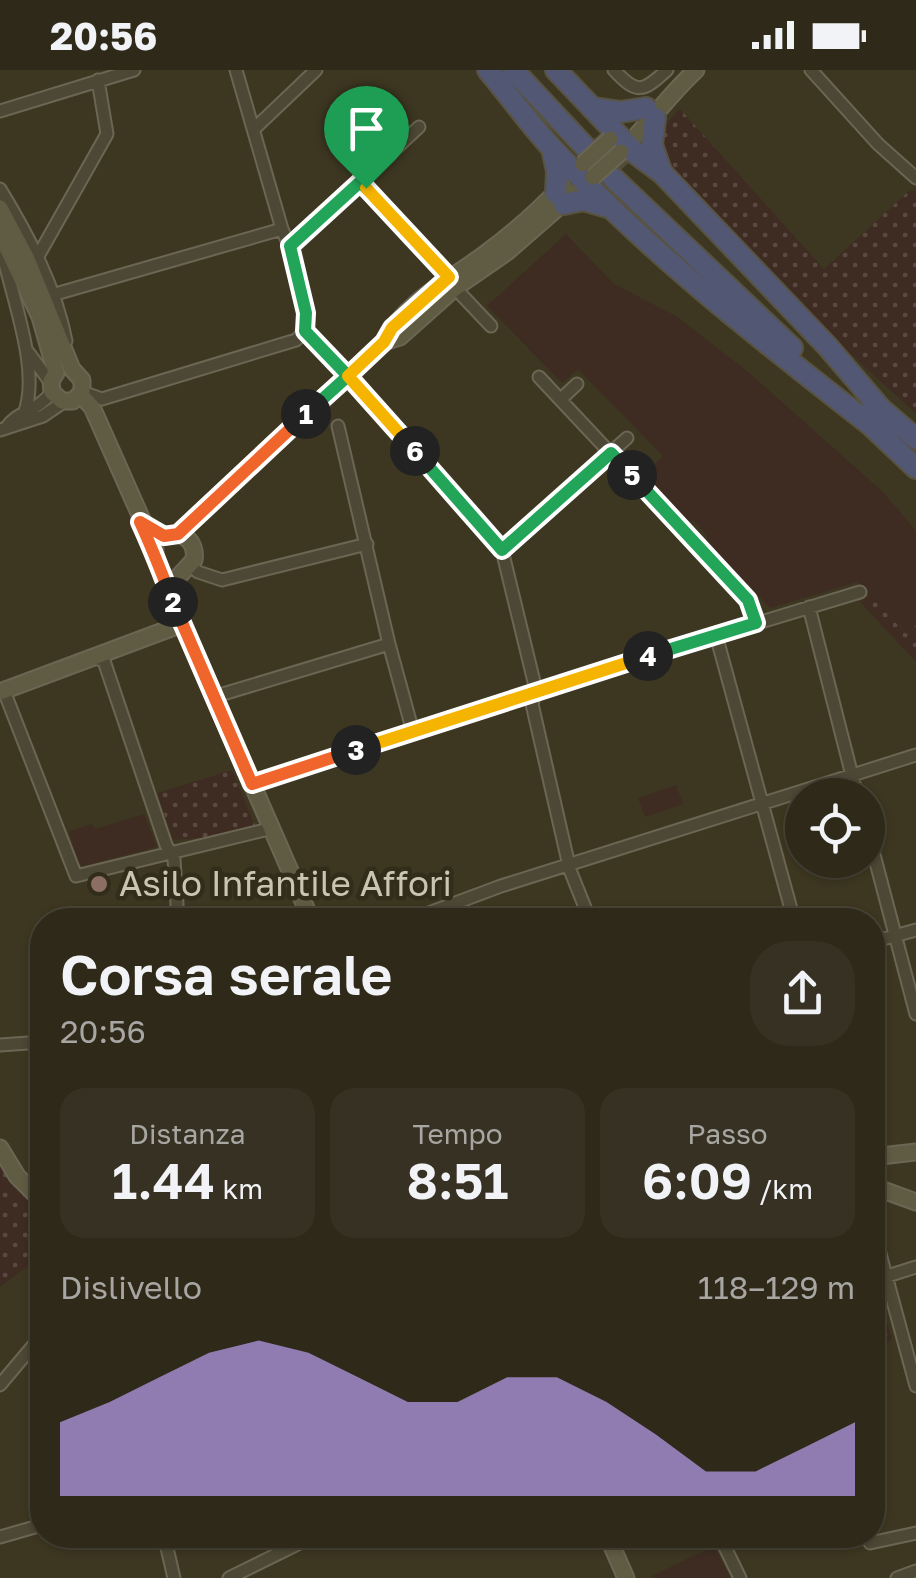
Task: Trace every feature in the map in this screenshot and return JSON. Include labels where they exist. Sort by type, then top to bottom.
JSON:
[{"type":"highway","points":[[488,70],[552,148],[560,198],[615,210],[732,316],[875,416],[916,439]]},
{"type":"highway","points":[[513,70],[601,159],[875,416]]},
{"type":"highway","points":[[529,70],[601,159]]},
{"type":"highway","points":[[556,70],[592,108],[615,210]]},
{"type":"highway","points":[[592,108],[620,112],[655,109],[652,146],[662,173],[828,348],[916,468]]},
{"type":"highway","points":[[552,148],[662,173]]},
{"type":"main road","points":[[305,908],[212,697],[164,571],[156,562],[171,539],[197,513],[384,342],[392,328],[560,198],[696,70]]},
{"type":"main road","points":[[0,208],[27,259],[67,384]]},
{"type":"main road","points":[[0,232],[67,384],[92,407],[140,522],[194,548],[172,600]]},
{"type":"main road","points":[[164,571],[187,569]]},
{"type":"main road","points":[[5,690],[181,620]]},
{"type":"main road","points":[[0,1148],[30,1189]]},
{"type":"main road","points":[[885,1156],[916,1152]]},
{"type":"main road","points":[[885,1191],[916,1202]]},
{"type":"main road","points":[[613,1548],[626,1578]]},
{"type":"street","points":[[0,111],[134,70]]},
{"type":"street","points":[[25,348],[67,384],[102,399],[296,340],[305,331],[306,313],[290,246],[236,70]]},
{"type":"street","points":[[254,130],[316,70]]},
{"type":"street","points":[[614,70],[628,86],[640,89],[667,70]]},
{"type":"street","points":[[811,70],[878,144],[916,178]]},
{"type":"street","points":[[37,258],[107,134],[98,80]]},
{"type":"street","points":[[290,246],[419,127]]},
{"type":"street","points":[[360,182],[491,326]]},
{"type":"street","points":[[0,188],[37,258],[61,318],[67,384],[43,416],[3,429]]},
{"type":"street","points":[[52,295],[282,229]]},
{"type":"street","points":[[0,256],[25,348],[31,397],[24,414]]},
{"type":"street","points":[[305,331],[502,550],[536,690],[532,704],[568,864],[585,908]]},
{"type":"street","points":[[539,377],[748,600],[756,623]]},
{"type":"street","points":[[3,429],[12,418],[39,408],[67,384]]},
{"type":"street","points":[[561,399],[577,384]]},
{"type":"street","points":[[338,426],[388,644],[413,732]]},
{"type":"street","points":[[502,550],[627,438]]},
{"type":"street","points":[[187,569],[222,580],[366,544]]},
{"type":"street","points":[[252,784],[536,690],[860,592]]},
{"type":"street","points":[[809,607],[852,776]]},
{"type":"street","points":[[716,635],[791,908]]},
{"type":"street","points":[[212,697],[388,644]]},
{"type":"street","points":[[92,657],[104,661],[174,859],[177,908]]},
{"type":"street","points":[[5,690],[76,876],[273,828]]},
{"type":"street","points":[[444,908],[568,864],[916,755]]},
{"type":"street","points":[[880,878],[916,1014]]},
{"type":"street","points":[[885,939],[916,930]]},
{"type":"street","points":[[0,1044],[30,1043]]},
{"type":"street","points":[[886,1276],[916,1267]]},
{"type":"street","points":[[885,1272],[916,1386]]},
{"type":"street","points":[[0,1385],[30,1349]]},
{"type":"street","points":[[0,1537],[30,1528]]},
{"type":"street","points":[[885,1540],[916,1533]]},
{"type":"street","points":[[167,1548],[174,1578]]},
{"type":"street","points":[[229,1578],[288,1548]]},
{"type":"street","points":[[725,1548],[740,1578]]},
{"type":"street","points":[[897,1578],[916,1571]]},
{"type":"shaded area","points":[[680,109],[824,269],[910,190],[916,191],[916,414],[790,298],[675,174],[662,140],[667,124]]},
{"type":"shaded area","points":[[566,234],[614,284],[676,316],[747,371],[884,493],[916,531],[916,625],[907,634],[857,582],[770,608],[708,542],[707,535],[694,521],[688,521],[645,475],[663,456],[578,369],[562,383],[487,306]]},
{"type":"shaded area","points":[[869,594],[906,634],[916,625],[916,662],[860,602]]},
{"type":"shaded area","points":[[232,770],[255,825],[218,837],[173,840],[157,793]]},
{"type":"shaded area","points":[[676,785],[683,804],[645,817],[638,798]]},
{"type":"shaded area","points":[[144,814],[157,847],[82,866],[78,862],[69,831],[92,824],[95,829]]},
{"type":"shaded area","points":[[0,1161],[30,1197],[30,1234],[26,1237],[30,1265],[0,1287]]},
{"type":"shaded area","points":[[885,1315],[892,1340],[885,1342]]},
{"type":"shaded area","points":[[715,1548],[730,1578],[653,1578]]},
{"type":"tunnel","points":[[594,139],[622,169]]},
{"type":"place","name":"Asilo Infantile Affori","points":[[99,884]]},
{"type":"route","points":[[366,188],[360,182],[290,246],[306,313],[305,331],[348,376],[178,534],[164,536],[140,522],[252,784],[756,623],[748,600],[611,453],[502,550],[348,376],[384,342],[392,328],[449,277],[366,188]]}]
